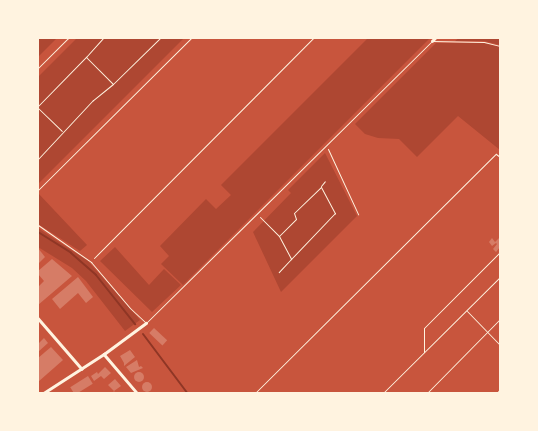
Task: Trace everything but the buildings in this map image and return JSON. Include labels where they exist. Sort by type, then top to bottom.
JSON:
[{"type":"street","points":[[432,41],[435,38]]},
{"type":"street","points":[[38,318],[82,369]]},
{"type":"street","points":[[42,394],[104,354],[146,323]]},
{"type":"street","points":[[104,354],[138,394]]},
{"type":"lane","points":[[443,41],[446,38]]},
{"type":"lane","points":[[38,225],[91,262],[130,308],[146,323],[432,41],[484,42],[500,46]]},
{"type":"lane","points":[[254,394],[496,154],[500,157]]},
{"type":"lane","points":[[424,352],[424,328],[500,252]]},
{"type":"lane","points":[[382,394],[500,277]]},
{"type":"lane","points":[[466,310],[500,345]]},
{"type":"lane","points":[[426,394],[500,319]]},
{"type":"lane","points":[[496,394],[500,389]]},
{"type":"path","points":[[38,68],[68,38]]},
{"type":"path","points":[[62,132],[38,107],[103,38]]},
{"type":"path","points":[[38,159],[62,136],[62,132],[94,100],[160,38]]},
{"type":"path","points":[[38,190],[191,38]]},
{"type":"path","points":[[91,262],[102,248],[314,38]]},
{"type":"path","points":[[86,57],[113,84]]},
{"type":"path","points":[[326,146],[358,214]]},
{"type":"path","points":[[279,236],[296,220],[294,213],[325,182]]},
{"type":"path","points":[[279,272],[335,213],[321,187]]},
{"type":"path","points":[[257,215],[279,236],[291,260]]},
{"type":"shaded area","points":[[38,38],[57,38],[38,57]]},
{"type":"shaded area","points":[[77,38],[184,38],[38,184],[38,77]]},
{"type":"shaded area","points":[[368,38],[430,38],[183,285],[161,264],[169,256],[160,246],[206,199],[216,209],[231,195],[221,185]]},
{"type":"shaded area","points":[[459,38],[500,38],[500,45],[484,41],[455,41]]},
{"type":"shaded area","points":[[436,43],[484,43],[500,47],[500,150],[458,116],[417,157],[399,139],[378,138],[365,134],[355,124]]},
{"type":"shaded area","points":[[325,153],[357,216],[281,292],[253,232],[291,193],[288,190]]},
{"type":"shaded area","points":[[38,193],[87,245],[80,251],[38,224]]},
{"type":"shaded area","points":[[38,228],[88,261],[140,320],[125,331],[86,281],[72,268],[38,247]]},
{"type":"shaded area","points":[[115,247],[149,285],[164,269],[181,285],[152,312],[100,261]]},
{"type":"waterway","points":[[38,232],[71,253],[96,275],[135,324]]},
{"type":"waterway","points":[[143,334],[188,394]]}]
